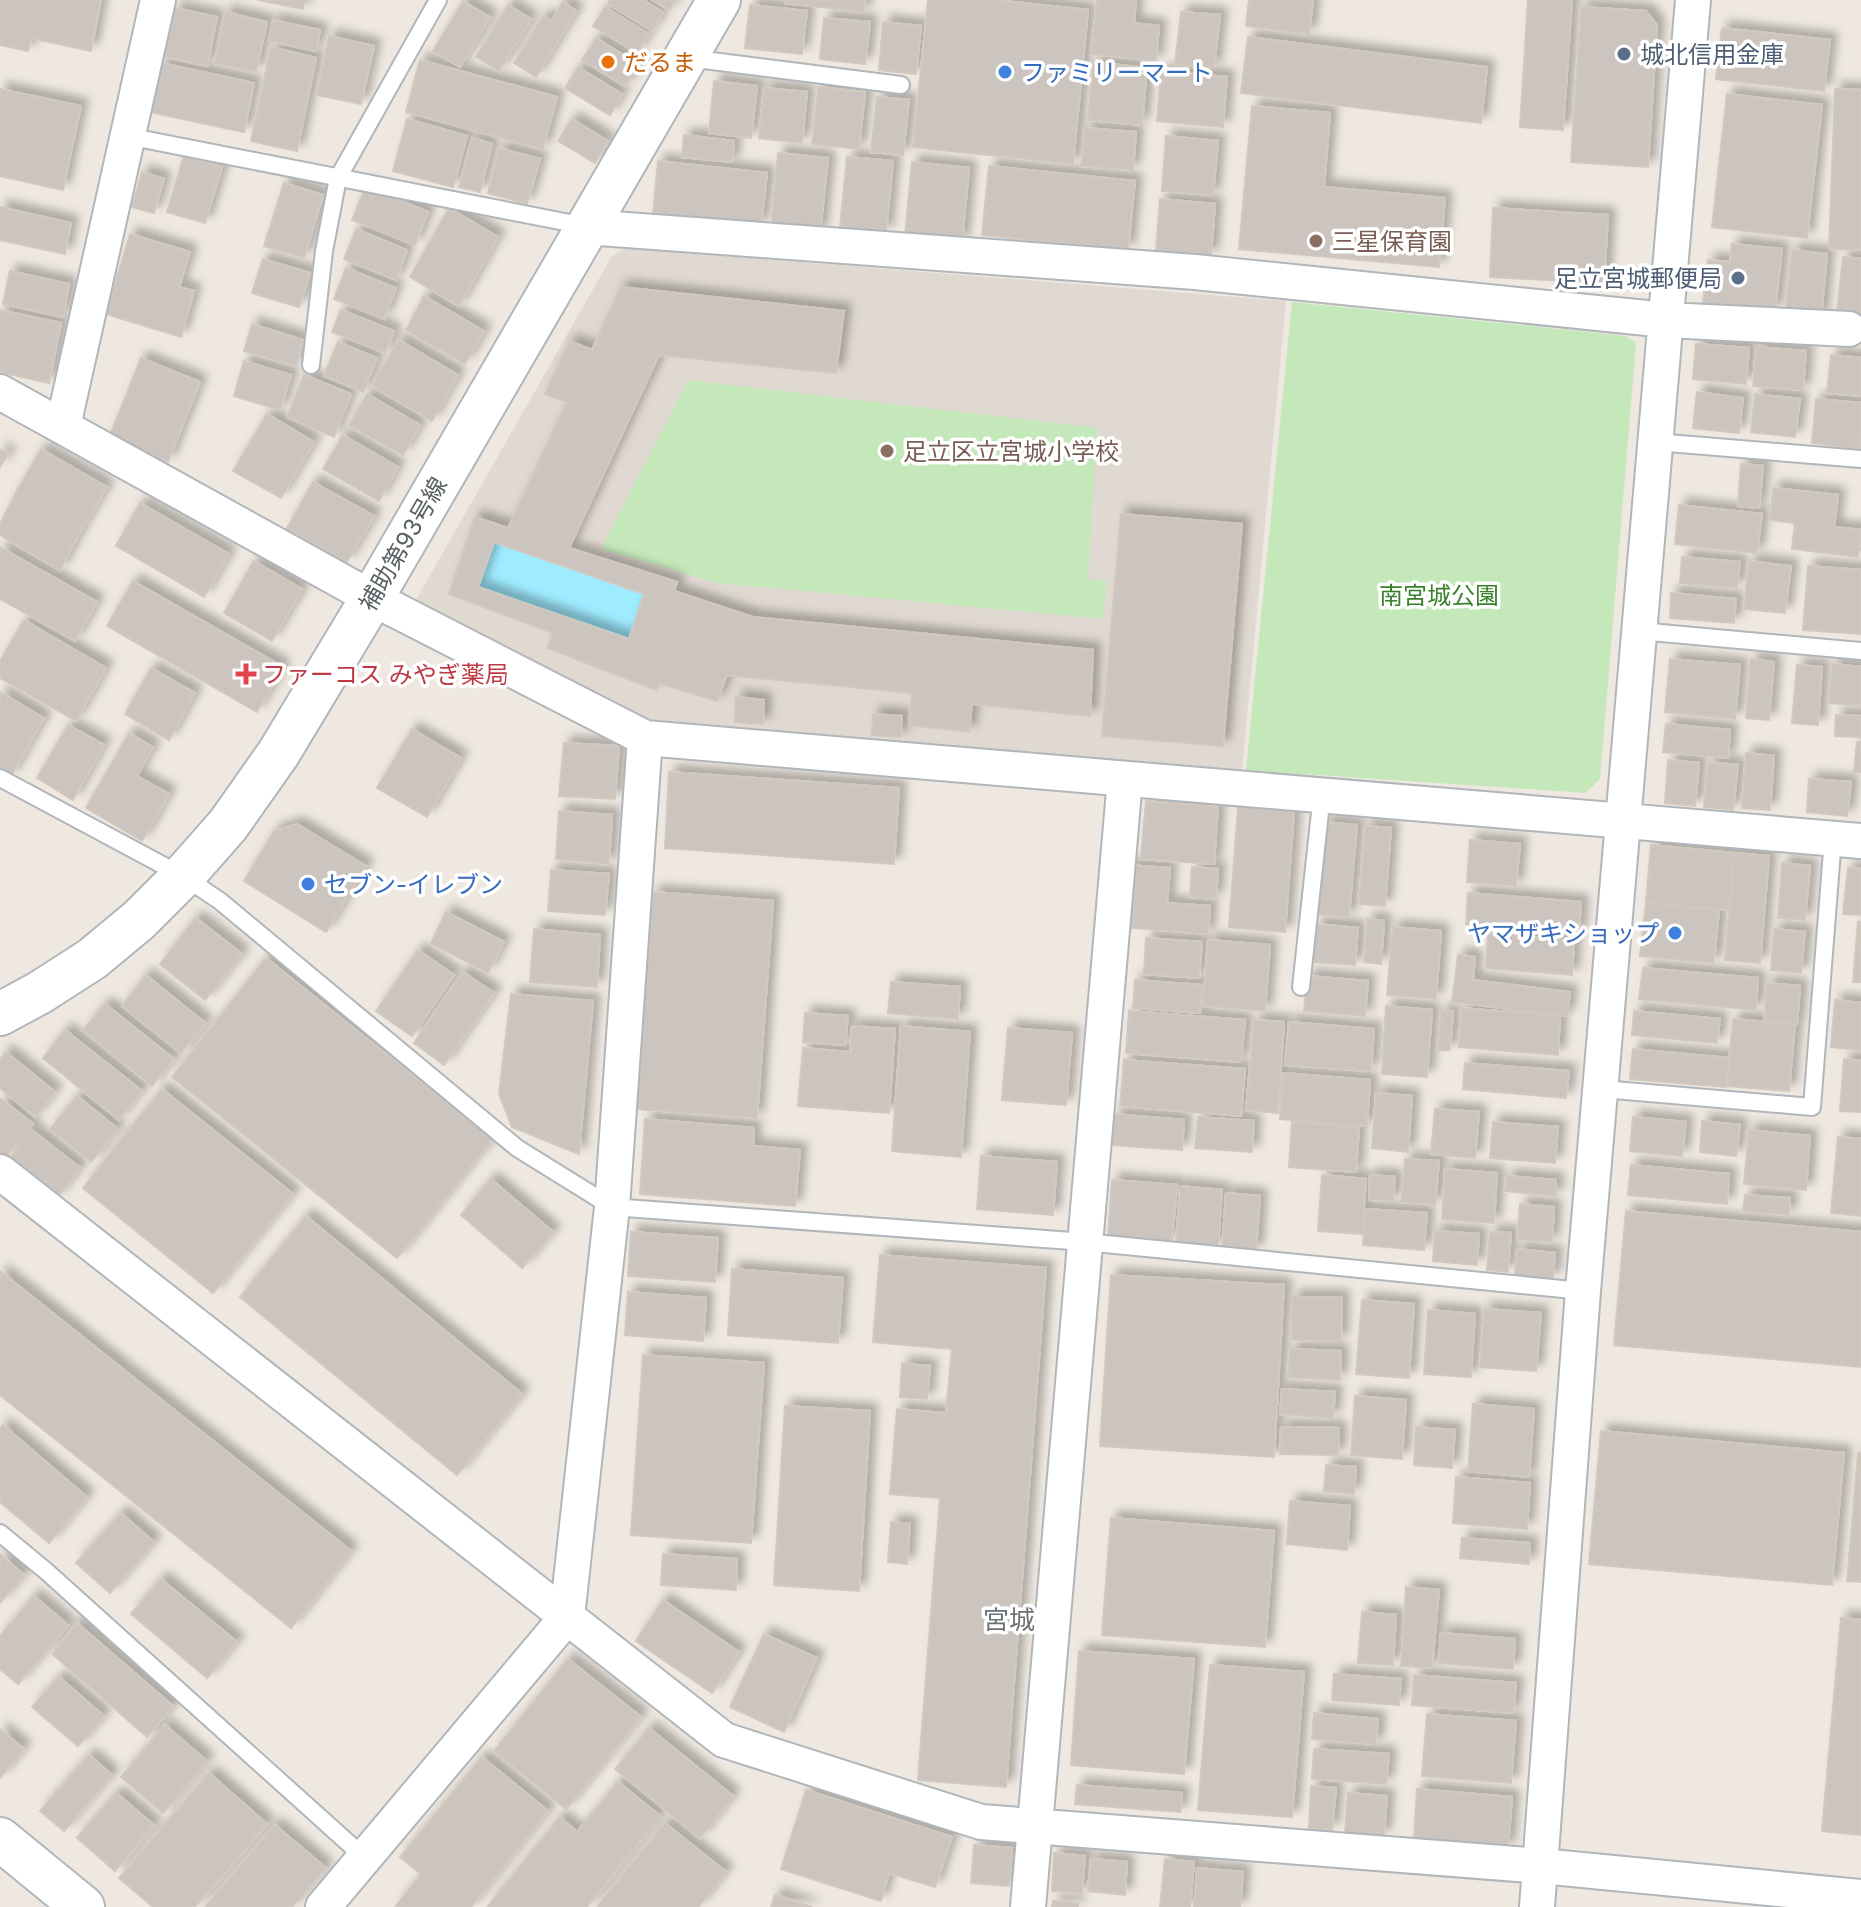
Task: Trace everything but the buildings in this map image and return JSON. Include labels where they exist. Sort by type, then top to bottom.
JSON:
[{"type":"street","points":[[63,426],[158,0]]},
{"type":"street","name":"補助第93号線","points":[[0,1014],[92,959],[139,920],[228,825],[278,754],[372,598],[719,0]]},
{"type":"street","points":[[1537,1907],[1583,1291],[1693,0]]},
{"type":"street","points":[[586,227],[1195,272],[1666,320],[1849,329]]},
{"type":"street","points":[[0,392],[372,598],[645,738],[1847,839]]},
{"type":"street","points":[[323,1907],[567,1617],[612,1207],[645,738]]},
{"type":"street","points":[[1028,1907],[1125,779]]},
{"type":"street","points":[[0,1172],[724,1740],[981,1822],[1541,1866],[1861,1897]]},
{"type":"street","points":[[0,1839],[83,1907]]},
{"type":"lane","points":[[311,365],[324,251],[338,178],[438,0]]},
{"type":"lane","points":[[686,57],[901,85]]},
{"type":"lane","points":[[127,136],[586,227]]},
{"type":"lane","points":[[1656,442],[1861,459]]},
{"type":"lane","points":[[1639,631],[1861,651]]},
{"type":"lane","points":[[0,778],[183,876],[220,901],[517,1148],[612,1207],[1085,1242],[1583,1291]]},
{"type":"lane","points":[[1301,987],[1322,794]]},
{"type":"lane","points":[[1602,1089],[1812,1107],[1847,839]]},
{"type":"lane","points":[[0,1533],[365,1858]]},
{"type":"shaded area","name":"足立区立宮城小学校","points":[[625,248],[1286,301],[1242,770],[645,722],[416,600],[612,256]]},
{"type":"green space","name":"南宮城公園","points":[[1292,302],[1626,336],[1636,343],[1600,779],[1585,793],[1246,770]]},
{"type":"green space","points":[[688,380],[1097,428],[1088,579],[1107,581],[1103,619],[718,583],[601,549]]},
{"type":"water","points":[[494,542],[644,594],[629,639],[478,587]]},
{"type":"place","name":"城北信用金庫","points":[[1624,54]]},
{"type":"place","name":"だるま","points":[[608,62]]},
{"type":"place","name":"ファミリーマート","points":[[1005,72]]},
{"type":"place","name":"三星保育園","points":[[1316,241]]},
{"type":"place","name":"足立宮城郵便局","points":[[1738,278]]},
{"type":"place","name":"足立区立宮城小学校","points":[[887,451]]},
{"type":"place","name":"ファーコス みやぎ薬局","points":[[246,674]]},
{"type":"place","name":"セブン-イレブン","points":[[308,884]]},
{"type":"place","name":"ヤマザキショップ","points":[[1675,933]]},
{"type":"district","name":"宮城","points":[[1009,1619]]}]
